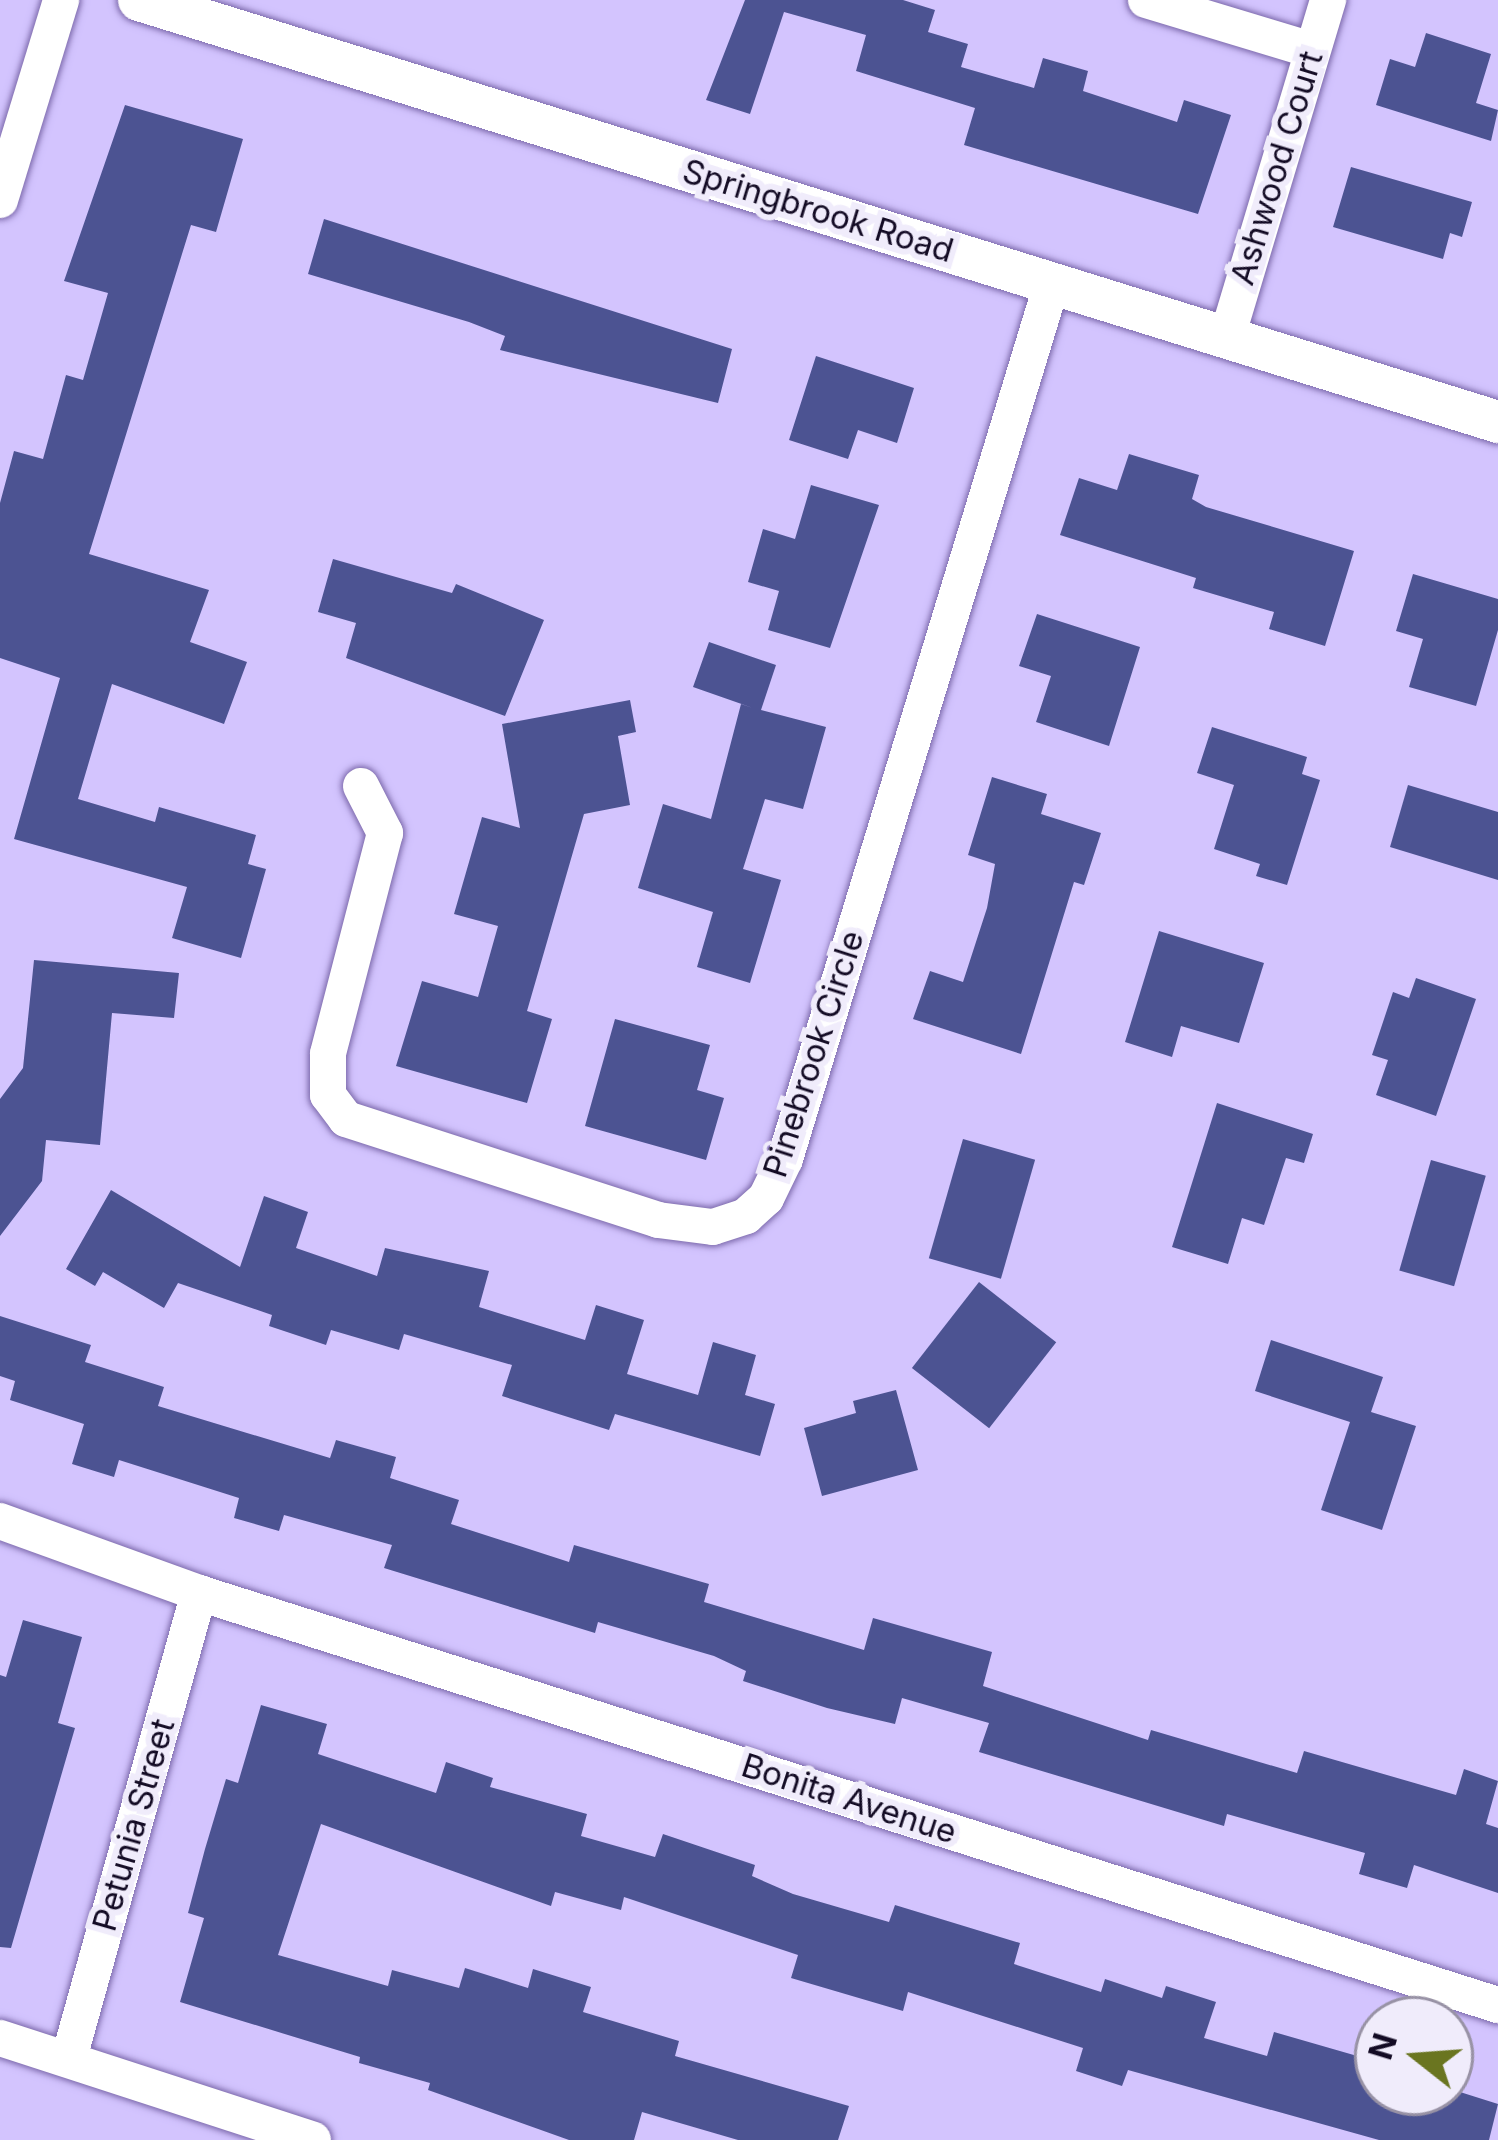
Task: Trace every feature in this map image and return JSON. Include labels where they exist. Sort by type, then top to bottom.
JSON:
[{"type":"street","points":[[0,200],[61,0]]},
{"type":"street","name":"Springbrook Road","points":[[139,0],[1498,422]]},
{"type":"street","points":[[1146,0],[1312,50]]},
{"type":"street","name":"Ashwood Court","points":[[1227,337],[1328,0]]},
{"type":"street","name":"Pinebrook Circle","points":[[361,786],[385,833],[328,1054],[328,1095],[346,1119],[658,1220],[713,1227],[746,1216],[766,1198],[785,1159],[1052,283]]},
{"type":"street","name":"Bonita Avenue","points":[[0,1521],[199,1592],[1498,2005]]},
{"type":"street","name":"Petunia Street","points":[[68,2058],[199,1592]]},
{"type":"street","points":[[0,2038],[313,2140]]},
{"type":"building","points":[[745,0],[903,0],[935,10],[928,32],[968,44],[961,67],[1034,88],[1043,58],[1088,71],[1083,91],[1177,122],[1184,100],[1231,115],[1198,214],[964,145],[975,108],[856,71],[866,35],[784,12],[750,114],[706,100]]},
{"type":"building","points":[[1426,33],[1491,54],[1476,103],[1498,110],[1491,141],[1376,105],[1390,59],[1415,67]]},
{"type":"building","points":[[125,105],[243,139],[216,232],[191,225],[89,554],[209,590],[190,642],[247,662],[224,724],[112,684],[78,799],[155,822],[159,807],[256,835],[248,864],[266,869],[241,958],[172,938],[187,887],[14,839],[60,678],[0,658],[0,503],[14,451],[43,459],[66,375],[83,380],[108,293],[64,281]]},
{"type":"building","points":[[1351,167],[1472,202],[1462,237],[1450,233],[1443,259],[1333,227]]},
{"type":"building","points":[[324,219],[732,349],[718,403],[500,350],[505,336],[308,274]]},
{"type":"building","points":[[816,356],[914,388],[897,443],[858,430],[848,459],[789,440]]},
{"type":"building","points":[[1129,454],[1199,475],[1192,499],[1206,507],[1354,551],[1325,646],[1269,629],[1274,612],[1193,588],[1196,578],[1060,535],[1079,478],[1117,490]]},
{"type":"building","points":[[811,485],[879,505],[830,648],[768,630],[779,591],[748,582],[763,529],[795,539]]},
{"type":"building","points":[[333,559],[452,593],[456,584],[544,620],[505,716],[346,658],[356,623],[318,612]]},
{"type":"building","points":[[1413,574],[1498,599],[1498,630],[1476,706],[1409,687],[1423,639],[1396,631]]},
{"type":"building","points":[[1037,614],[1140,647],[1109,746],[1036,722],[1051,676],[1019,666]]},
{"type":"building","points":[[709,642],[776,665],[761,710],[826,727],[803,809],[765,799],[743,869],[781,880],[750,983],[697,967],[713,912],[638,888],[663,804],[711,819],[741,704],[753,708],[693,687]]},
{"type":"building","points":[[630,700],[636,732],[618,736],[630,805],[584,814],[527,1011],[552,1019],[527,1103],[396,1066],[422,981],[478,997],[498,926],[454,914],[482,817],[520,828],[502,724]]},
{"type":"building","points":[[1212,727],[1307,757],[1302,774],[1320,780],[1287,885],[1256,876],[1260,864],[1214,849],[1234,785],[1197,773]]},
{"type":"building","points":[[992,777],[1047,794],[1041,814],[1101,833],[1084,885],[1074,882],[1021,1054],[913,1019],[930,971],[963,982],[987,908],[995,864],[968,855]]},
{"type":"building","points":[[1408,785],[1498,812],[1498,880],[1390,847]]},
{"type":"building","points":[[1159,931],[1264,963],[1239,1043],[1181,1026],[1172,1057],[1125,1042]]},
{"type":"building","points":[[34,960],[179,973],[174,1018],[112,1013],[100,1145],[46,1140],[42,1181],[0,1236],[0,1099],[23,1068]]},
{"type":"building","points":[[1416,978],[1476,999],[1436,1116],[1376,1095],[1388,1060],[1372,1055],[1393,992],[1409,998]]},
{"type":"building","points":[[615,1019],[710,1045],[697,1090],[724,1098],[706,1160],[585,1126]]},
{"type":"building","points":[[1217,1103],[1313,1134],[1304,1163],[1286,1158],[1264,1225],[1242,1218],[1228,1264],[1172,1247]]},
{"type":"building","points":[[963,1139],[1035,1160],[1001,1279],[929,1258]]},
{"type":"building","points":[[1431,1160],[1486,1176],[1454,1286],[1399,1271]]},
{"type":"building","points":[[111,1190],[240,1267],[264,1196],[308,1212],[296,1248],[377,1276],[385,1248],[489,1271],[479,1307],[585,1340],[596,1305],[644,1320],[627,1374],[698,1395],[713,1342],[756,1355],[745,1395],[775,1404],[760,1456],[615,1414],[609,1430],[502,1396],[512,1365],[404,1334],[399,1350],[331,1330],[326,1345],[269,1326],[272,1315],[178,1283],[164,1308],[103,1272],[95,1286],[66,1269]]},
{"type":"building","points":[[979,1282],[1056,1342],[989,1428],[912,1368]]},
{"type":"building","points":[[0,1316],[91,1345],[85,1362],[164,1387],[158,1406],[330,1458],[336,1440],[396,1457],[390,1478],[459,1500],[451,1524],[569,1562],[574,1545],[709,1584],[704,1602],[864,1650],[873,1618],[992,1652],[983,1686],[1148,1740],[1151,1730],[1297,1773],[1304,1751],[1456,1795],[1464,1769],[1498,1781],[1486,1824],[1498,1828],[1498,1893],[1414,1865],[1407,1888],[1359,1874],[1365,1853],[1227,1814],[1224,1826],[979,1752],[989,1723],[902,1698],[895,1724],[827,1708],[743,1681],[746,1671],[714,1656],[598,1622],[595,1633],[384,1568],[392,1545],[284,1515],[279,1531],[234,1518],[239,1498],[119,1460],[114,1477],[72,1464],[84,1424],[10,1400],[15,1381],[0,1376]]},
{"type":"building","points":[[1271,1340],[1383,1377],[1371,1412],[1416,1426],[1382,1530],[1321,1510],[1350,1422],[1255,1391]]},
{"type":"building","points":[[896,1390],[918,1470],[822,1496],[804,1428],[856,1413],[853,1401]]},
{"type":"building","points":[[23,1620],[82,1637],[58,1723],[75,1728],[11,1948],[0,1947],[0,1675],[6,1677]]},
{"type":"building","points":[[261,1705],[327,1724],[318,1754],[436,1793],[446,1762],[493,1778],[490,1787],[587,1814],[581,1836],[655,1857],[663,1834],[755,1865],[752,1876],[793,1894],[889,1922],[895,1905],[1020,1943],[1014,1964],[1101,1992],[1105,1979],[1162,1998],[1166,1986],[1216,2002],[1204,2038],[1267,2056],[1274,2032],[1354,2055],[1354,2116],[1474,2116],[1474,2096],[1498,2104],[1489,2140],[1379,2140],[1128,2070],[1122,2086],[1076,2071],[1083,2048],[908,1992],[903,2011],[791,1978],[798,1955],[624,1897],[621,1910],[555,1892],[551,1906],[321,1824],[278,1955],[388,1986],[392,1970],[459,1988],[465,1968],[528,1988],[533,1969],[591,1987],[583,2012],[679,2041],[675,2056],[849,2106],[838,2140],[738,2140],[642,2112],[634,2140],[569,2140],[428,2090],[430,2083],[359,2063],[360,2057],[180,2002],[204,1918],[188,1913],[226,1779],[238,1783]]}]
